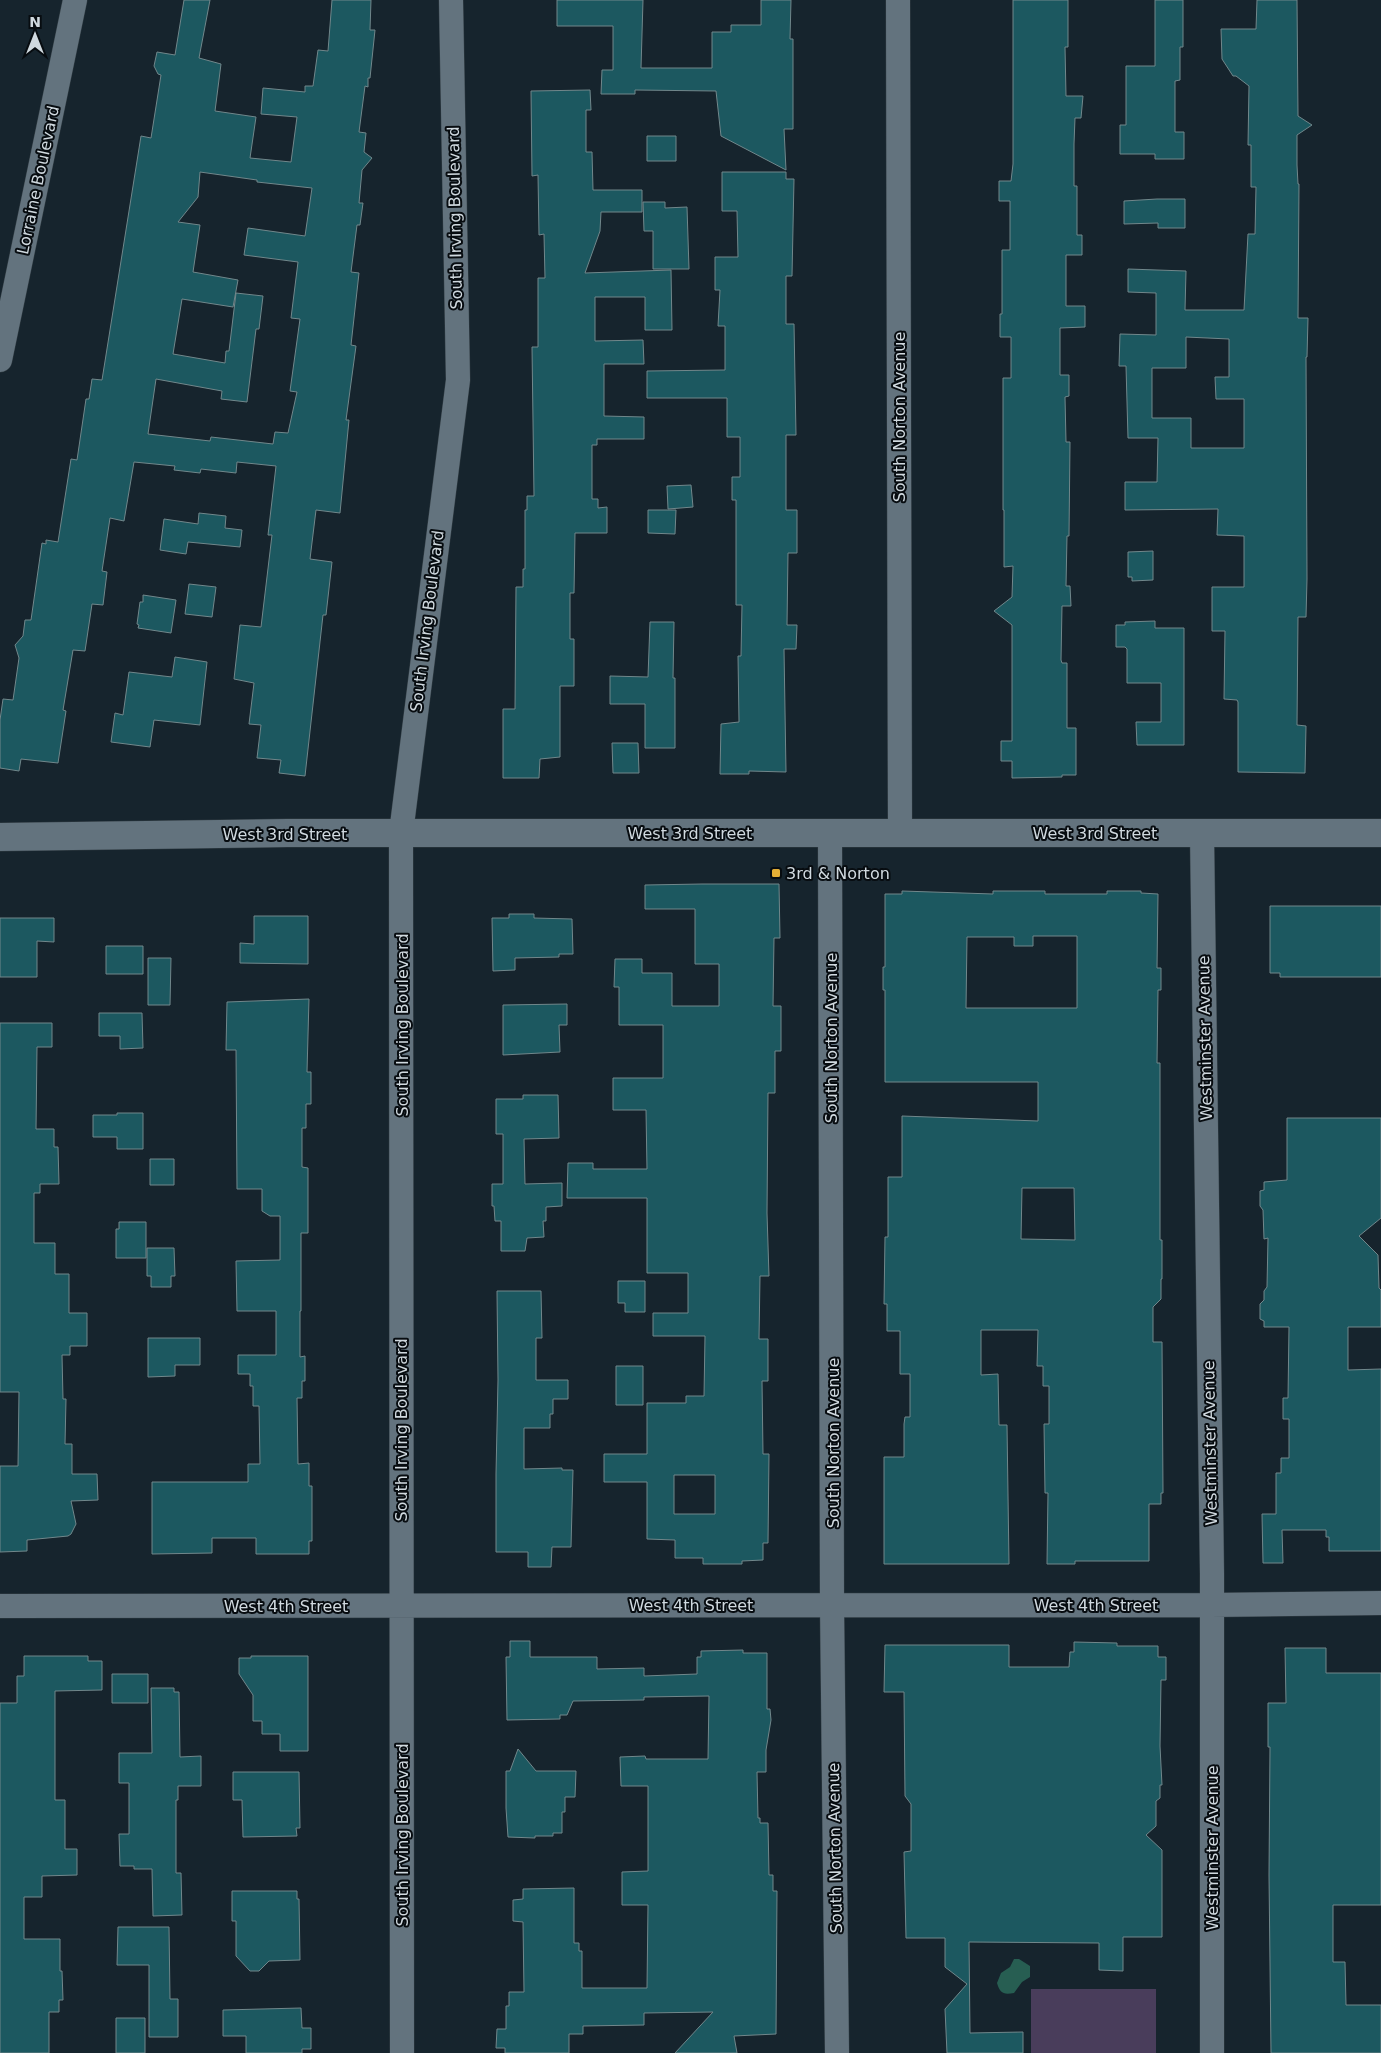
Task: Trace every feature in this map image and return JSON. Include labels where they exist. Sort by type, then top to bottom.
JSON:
[{"type":"main road","name":"West 3rd Street","points":[[0,837],[401,834],[1381,832]]},
{"type":"street","name":"Lorraine Boulevard","points":[[0,360],[75,0]]},
{"type":"street","name":"South Irving Boulevard","points":[[402,2053],[401,834],[458,380],[451,0]]},
{"type":"street","name":"South Norton Avenue","points":[[898,0],[900,834]]},
{"type":"street","name":"Westminster Avenue","points":[[1202,833],[1211,1605],[1212,2053]]},
{"type":"street","name":"South Norton Avenue","points":[[830,834],[832,1604],[837,2053]]},
{"type":"street","name":"West 4th Street","points":[[0,1606],[1211,1605],[1381,1603]]},
{"type":"shaded area","points":[[1014,1959],[1019,1959],[1030,1966],[1030,1977],[1022,1982],[1014,1993],[1007,1994],[999,1989],[997,1983],[1001,1973],[1010,1967]]},
{"type":"shaded area","points":[[1031,1989],[1156,1989],[1156,2053],[1031,2053]]},
{"type":"building","points":[[184,0],[210,0],[199,58],[221,64],[215,111],[256,117],[250,158],[291,162],[297,117],[261,114],[263,88],[305,92],[305,86],[313,86],[318,50],[328,51],[332,0],[371,0],[370,30],[375,30],[370,78],[368,78],[368,87],[365,86],[359,132],[366,133],[364,152],[372,158],[362,170],[359,203],[363,203],[360,225],[357,225],[351,272],[359,273],[351,345],[356,346],[346,420],[349,420],[340,513],[316,510],[310,559],[332,562],[326,615],[323,615],[305,776],[279,773],[281,760],[257,758],[261,725],[249,724],[254,683],[234,679],[240,625],[261,627],[272,535],[268,535],[276,466],[237,462],[236,473],[201,469],[200,473],[174,470],[175,466],[134,462],[124,521],[110,518],[102,571],[107,572],[103,605],[92,604],[85,651],[73,650],[63,710],[66,711],[58,763],[21,759],[19,771],[0,768],[0,720],[3,699],[13,700],[19,658],[15,645],[23,636],[25,620],[31,620],[42,543],[46,544],[46,540],[58,542],[71,459],[77,460],[86,399],[89,399],[92,379],[102,380],[141,136],[151,138],[161,75],[158,74],[154,66],[157,52],[175,55]],"holes":[[[200,172],[257,180],[257,182],[312,188],[305,236],[248,228],[244,255],[298,262],[291,318],[300,319],[290,391],[297,392],[288,433],[275,432],[273,444],[211,437],[210,441],[148,434],[156,379],[222,391],[221,399],[247,402],[256,329],[259,329],[263,296],[236,293],[229,351],[226,351],[225,363],[173,354],[182,299],[233,307],[238,280],[193,272],[200,225],[178,222],[198,197]]]},
{"type":"building","points":[[557,0],[643,0],[641,68],[712,68],[712,32],[731,32],[731,25],[761,25],[761,0],[791,0],[790,39],[793,39],[793,129],[784,129],[786,170],[721,136],[716,91],[635,90],[635,94],[601,94],[602,70],[613,70],[613,26],[557,26]]},
{"type":"building","points":[[1013,0],[1068,0],[1068,47],[1065,47],[1066,96],[1083,96],[1081,118],[1075,118],[1074,144],[1074,186],[1077,186],[1077,235],[1082,235],[1082,255],[1066,255],[1066,306],[1085,306],[1085,327],[1060,328],[1060,375],[1069,375],[1069,396],[1065,397],[1066,442],[1070,442],[1069,536],[1067,536],[1066,586],[1070,586],[1071,606],[1062,606],[1061,660],[1062,663],[1067,663],[1067,728],[1076,728],[1076,775],[1062,775],[1062,777],[1012,778],[1012,761],[1001,761],[1001,741],[1012,741],[1012,625],[994,611],[1012,597],[1013,566],[1004,567],[1003,510],[1003,378],[1011,378],[1011,337],[1000,337],[1002,250],[1010,250],[1010,201],[999,201],[999,181],[1011,181],[1013,164]]},
{"type":"building","points":[[1155,0],[1183,0],[1183,47],[1180,47],[1180,80],[1175,81],[1175,132],[1184,132],[1184,159],[1155,159],[1155,154],[1120,154],[1120,125],[1126,125],[1126,66],[1155,66]]},
{"type":"building","points":[[1257,0],[1297,0],[1298,116],[1312,125],[1297,135],[1299,184],[1298,318],[1308,318],[1306,357],[1306,617],[1298,617],[1297,725],[1306,726],[1305,773],[1238,772],[1238,702],[1237,700],[1224,699],[1225,631],[1212,631],[1212,587],[1244,587],[1244,536],[1217,535],[1218,509],[1125,510],[1125,482],[1157,482],[1158,438],[1128,438],[1126,366],[1119,366],[1120,334],[1156,335],[1156,293],[1128,292],[1128,269],[1186,271],[1185,310],[1244,310],[1248,234],[1255,234],[1256,187],[1251,187],[1251,145],[1248,145],[1249,86],[1236,76],[1233,76],[1222,59],[1221,29],[1256,29]],"holes":[[[1186,337],[1229,339],[1229,377],[1215,377],[1216,399],[1244,399],[1244,448],[1191,448],[1191,418],[1152,418],[1152,368],[1186,368]]]},
{"type":"building","points":[[590,90],[591,110],[586,110],[586,152],[592,152],[593,190],[642,190],[642,212],[601,212],[600,231],[585,273],[671,270],[672,330],[645,330],[645,297],[595,297],[595,341],[643,340],[644,364],[604,364],[604,416],[644,417],[644,439],[597,439],[597,445],[592,445],[592,499],[598,499],[598,508],[607,507],[607,533],[575,533],[574,593],[570,593],[570,639],[574,639],[574,686],[560,686],[560,757],[540,759],[539,778],[503,778],[503,709],[515,709],[516,587],[523,587],[527,496],[534,496],[532,347],[538,347],[538,278],[545,278],[544,234],[539,235],[538,175],[532,176],[531,91]]},
{"type":"building","points":[[647,136],[676,136],[676,161],[647,161]]},
{"type":"building","points":[[722,172],[786,172],[786,179],[794,179],[792,276],[786,276],[786,324],[794,324],[796,435],[786,435],[786,510],[797,510],[797,553],[788,553],[787,625],[797,625],[796,649],[784,649],[786,772],[749,771],[749,774],[720,774],[721,724],[739,722],[738,656],[741,656],[742,605],[736,605],[736,500],[732,500],[732,477],[740,477],[740,437],[727,437],[727,398],[647,398],[647,371],[725,370],[725,326],[718,326],[720,290],[715,290],[715,257],[738,257],[737,211],[722,211]]},
{"type":"building","points":[[1185,199],[1185,228],[1158,228],[1158,223],[1124,224],[1124,201]]},
{"type":"building","points":[[643,202],[665,202],[665,208],[687,207],[689,269],[653,269],[653,231],[644,231]]},
{"type":"building","points":[[691,485],[693,507],[668,509],[667,486]]},
{"type":"building","points":[[648,510],[676,510],[675,534],[648,533]]},
{"type":"building","points":[[199,513],[226,516],[225,528],[242,530],[240,547],[188,542],[186,554],[160,550],[164,519],[198,524]]},
{"type":"building","points":[[1153,551],[1153,580],[1132,581],[1132,577],[1128,577],[1128,552]]},
{"type":"building","points":[[189,584],[216,587],[212,617],[185,614]]},
{"type":"building","points":[[143,595],[176,600],[171,633],[138,628],[140,602],[143,602]]},
{"type":"building","points":[[1155,621],[1155,628],[1184,628],[1184,745],[1137,745],[1136,722],[1161,722],[1161,683],[1127,683],[1127,649],[1125,647],[1116,647],[1116,625],[1125,625],[1125,622]]},
{"type":"building","points":[[650,622],[674,622],[675,748],[645,748],[645,704],[610,704],[610,676],[648,677]]},
{"type":"building","points":[[175,657],[207,662],[200,725],[154,720],[150,747],[111,742],[115,713],[123,715],[129,672],[172,677]]},
{"type":"building","points":[[612,743],[638,743],[639,773],[613,773]]},
{"type":"building","points":[[779,884],[780,938],[774,938],[773,1006],[781,1006],[781,1051],[775,1051],[775,1093],[768,1093],[767,1213],[769,1276],[760,1276],[759,1339],[768,1339],[768,1381],[762,1381],[763,1454],[769,1454],[768,1543],[763,1543],[763,1560],[742,1561],[742,1564],[703,1564],[703,1558],[675,1558],[675,1540],[647,1539],[647,1482],[604,1482],[604,1454],[647,1454],[647,1403],[686,1403],[686,1396],[704,1396],[705,1336],[653,1336],[653,1313],[688,1313],[688,1273],[647,1273],[647,1198],[567,1198],[568,1163],[593,1163],[593,1169],[647,1169],[646,1110],[613,1110],[613,1078],[663,1078],[663,1025],[619,1025],[619,987],[614,987],[615,959],[642,959],[642,973],[672,973],[672,1006],[719,1006],[719,964],[695,964],[695,909],[645,909],[645,885]],"holes":[[[674,1475],[715,1475],[715,1514],[674,1514]]]},
{"type":"building","points":[[902,891],[993,894],[993,891],[1045,891],[1045,894],[1107,894],[1107,891],[1141,891],[1141,893],[1158,894],[1157,968],[1161,968],[1161,990],[1158,990],[1157,1063],[1160,1063],[1160,1240],[1162,1240],[1162,1279],[1161,1299],[1153,1307],[1153,1342],[1162,1342],[1163,1493],[1161,1493],[1161,1504],[1149,1504],[1149,1561],[1075,1561],[1075,1564],[1047,1564],[1048,1493],[1045,1493],[1044,1424],[1049,1424],[1049,1386],[1043,1386],[1043,1366],[1037,1366],[1038,1330],[981,1330],[981,1375],[998,1374],[999,1425],[1007,1425],[1009,1564],[884,1564],[884,1457],[904,1457],[905,1417],[910,1417],[910,1374],[900,1374],[900,1331],[887,1331],[887,1304],[884,1304],[885,1237],[888,1237],[888,1177],[902,1177],[902,1116],[1038,1121],[1038,1082],[885,1082],[885,990],[883,990],[883,967],[885,967],[885,894],[902,894]],"holes":[[[1033,936],[1077,936],[1077,1008],[966,1008],[967,937],[1014,937],[1014,946],[1033,946]],[[1022,1188],[1074,1188],[1075,1240],[1021,1239]]]},
{"type":"building","points":[[1270,906],[1381,906],[1381,977],[1280,977],[1280,973],[1270,973]]},
{"type":"building","points":[[509,914],[534,914],[534,918],[572,919],[573,954],[559,954],[559,957],[515,958],[515,970],[493,971],[492,918],[509,918]]},
{"type":"building","points":[[254,916],[308,916],[308,964],[240,963],[240,943],[254,944]]},
{"type":"building","points":[[0,918],[54,918],[54,942],[37,941],[37,977],[0,977]]},
{"type":"building","points":[[106,946],[143,946],[143,974],[106,974]]},
{"type":"building","points":[[148,958],[171,958],[170,1005],[148,1005]]},
{"type":"building","points":[[309,999],[307,1072],[311,1072],[311,1104],[306,1104],[306,1128],[302,1128],[302,1167],[308,1168],[308,1233],[301,1233],[300,1311],[300,1357],[305,1356],[305,1381],[302,1381],[302,1398],[297,1398],[298,1464],[309,1463],[309,1486],[312,1486],[312,1541],[309,1541],[309,1554],[256,1554],[256,1538],[212,1538],[212,1553],[152,1554],[152,1482],[248,1482],[248,1464],[260,1464],[259,1406],[253,1406],[253,1386],[250,1386],[250,1374],[238,1374],[238,1355],[276,1355],[276,1311],[237,1311],[236,1261],[280,1260],[280,1216],[270,1216],[262,1211],[262,1189],[237,1189],[236,1050],[226,1050],[227,1002]]},
{"type":"building","points":[[567,1004],[567,1025],[559,1025],[560,1052],[503,1055],[503,1005]]},
{"type":"building","points":[[99,1013],[142,1013],[143,1048],[120,1049],[120,1036],[99,1036]]},
{"type":"building","points":[[0,1023],[52,1023],[52,1047],[37,1047],[36,1129],[54,1129],[54,1147],[58,1147],[59,1184],[40,1184],[40,1193],[34,1193],[34,1243],[55,1243],[55,1274],[69,1274],[69,1313],[87,1313],[87,1346],[70,1346],[70,1355],[62,1355],[63,1399],[66,1399],[65,1444],[72,1444],[72,1474],[97,1474],[98,1500],[71,1501],[76,1524],[68,1536],[27,1540],[27,1551],[0,1552],[0,1466],[18,1466],[19,1392],[0,1392]]},
{"type":"building","points":[[523,1095],[558,1095],[559,1138],[524,1139],[525,1184],[562,1183],[562,1206],[546,1207],[546,1221],[543,1221],[544,1237],[527,1238],[525,1251],[501,1251],[501,1221],[495,1221],[494,1206],[492,1206],[492,1184],[503,1184],[503,1134],[496,1134],[496,1099],[523,1099]]},
{"type":"building","points":[[117,1113],[143,1113],[143,1149],[117,1149],[117,1137],[93,1137],[93,1115],[117,1115]]},
{"type":"building","points":[[1287,1118],[1381,1118],[1381,1218],[1359,1236],[1378,1255],[1379,1288],[1381,1290],[1381,1327],[1348,1327],[1348,1370],[1381,1369],[1381,1551],[1329,1551],[1329,1537],[1326,1537],[1326,1530],[1282,1530],[1283,1563],[1263,1563],[1262,1514],[1276,1514],[1276,1473],[1281,1473],[1281,1458],[1289,1458],[1289,1419],[1283,1419],[1283,1398],[1288,1398],[1289,1327],[1264,1327],[1264,1321],[1260,1319],[1260,1304],[1264,1300],[1264,1291],[1267,1287],[1268,1238],[1264,1239],[1260,1191],[1264,1190],[1264,1182],[1287,1180]]},
{"type":"building","points":[[150,1159],[174,1159],[174,1185],[150,1185]]},
{"type":"building","points":[[119,1222],[146,1222],[146,1258],[116,1258],[116,1229],[119,1229]]},
{"type":"building","points":[[147,1248],[174,1248],[175,1276],[171,1276],[171,1287],[151,1287],[151,1276],[147,1276]]},
{"type":"building","points":[[618,1281],[645,1281],[645,1312],[625,1312],[625,1303],[618,1303]]},
{"type":"building","points":[[497,1291],[541,1291],[542,1338],[536,1338],[536,1380],[568,1380],[568,1399],[553,1399],[553,1414],[550,1414],[550,1428],[524,1428],[524,1469],[562,1468],[562,1470],[573,1470],[571,1547],[552,1547],[551,1567],[528,1567],[528,1552],[496,1552]]},
{"type":"building","points":[[148,1338],[200,1338],[200,1365],[175,1365],[175,1376],[148,1377]]},
{"type":"building","points":[[616,1366],[643,1366],[643,1405],[616,1405]]},
{"type":"building","points":[[510,1641],[530,1641],[530,1657],[597,1657],[597,1669],[644,1668],[644,1676],[697,1674],[697,1657],[701,1657],[701,1651],[743,1650],[743,1653],[767,1653],[767,1709],[770,1709],[771,1720],[766,1750],[766,1772],[757,1772],[758,1818],[760,1818],[760,1823],[768,1823],[769,1875],[773,1875],[773,1891],[777,1891],[776,2034],[734,2036],[737,2053],[675,2053],[713,2012],[644,2013],[644,2025],[583,2026],[583,2034],[569,2034],[569,2053],[505,2053],[505,2048],[496,2048],[497,2029],[506,2029],[506,2006],[509,2006],[509,1992],[524,1992],[523,1922],[513,1921],[513,1900],[523,1899],[523,1889],[574,1888],[574,1943],[579,1943],[579,1951],[582,1951],[582,1988],[647,1988],[648,1905],[622,1905],[622,1872],[648,1871],[648,1786],[621,1786],[620,1757],[645,1756],[646,1759],[708,1759],[709,1696],[644,1697],[644,1700],[573,1701],[567,1715],[560,1715],[560,1719],[507,1720],[506,1657],[510,1657]]},
{"type":"building","points":[[1074,1642],[1117,1643],[1117,1646],[1158,1646],[1158,1657],[1166,1657],[1166,1680],[1161,1680],[1160,1746],[1162,1785],[1160,1785],[1160,1798],[1156,1801],[1156,1826],[1146,1835],[1162,1850],[1162,1937],[1123,1937],[1123,1971],[1099,1970],[1099,1943],[969,1942],[970,2033],[1023,2032],[1023,2053],[947,2053],[945,2009],[967,1984],[945,1967],[945,1938],[906,1938],[904,1852],[911,1851],[911,1804],[905,1796],[904,1692],[884,1692],[885,1645],[1009,1645],[1009,1667],[1069,1667],[1070,1652],[1074,1652]]},
{"type":"building","points":[[1285,1648],[1326,1648],[1326,1673],[1381,1673],[1381,1905],[1333,1905],[1333,1962],[1345,1962],[1346,2005],[1381,2005],[1381,2053],[1271,2053],[1270,1747],[1268,1747],[1268,1703],[1286,1703]]},
{"type":"building","points":[[24,1656],[88,1656],[88,1661],[102,1661],[102,1690],[55,1691],[55,1800],[65,1800],[65,1849],[77,1849],[77,1875],[42,1876],[42,1897],[24,1897],[24,1939],[60,1939],[60,1971],[62,1971],[63,2000],[59,2000],[59,2012],[49,2012],[49,2053],[0,2053],[0,1703],[17,1703],[17,1676],[24,1676]]},
{"type":"building","points":[[251,1656],[308,1656],[308,1751],[280,1751],[280,1734],[262,1734],[262,1721],[253,1721],[253,1695],[239,1674],[239,1658],[251,1658]]},
{"type":"building","points":[[112,1674],[148,1674],[148,1703],[112,1703]]},
{"type":"building","points":[[151,1688],[174,1688],[174,1692],[179,1692],[180,1757],[201,1756],[201,1786],[178,1786],[178,1800],[176,1800],[176,1873],[181,1873],[182,1915],[153,1916],[152,1869],[134,1869],[134,1866],[120,1866],[119,1834],[129,1834],[129,1783],[119,1783],[119,1753],[152,1753]]},
{"type":"building","points":[[518,1749],[536,1771],[576,1771],[575,1797],[565,1797],[565,1812],[562,1812],[562,1833],[553,1833],[553,1836],[535,1836],[535,1838],[508,1837],[506,1771],[510,1771]]},
{"type":"building","points":[[233,1772],[299,1772],[300,1828],[296,1828],[297,1836],[243,1837],[242,1800],[233,1800]]},
{"type":"building","points":[[232,1891],[297,1891],[297,1899],[299,1899],[300,1960],[269,1961],[259,1971],[250,1971],[236,1956],[236,1921],[232,1921]]},
{"type":"building","points":[[118,1927],[169,1927],[170,1999],[178,1999],[178,2037],[149,2037],[149,1965],[117,1965]]},
{"type":"building","points":[[301,2008],[302,2028],[311,2028],[311,2049],[302,2049],[302,2053],[246,2053],[246,2036],[223,2036],[223,2010]]},
{"type":"building","points":[[116,2018],[145,2018],[145,2053],[116,2053]]},
{"type":"place","name":"3rd & Norton","points":[[776,873]]}]
